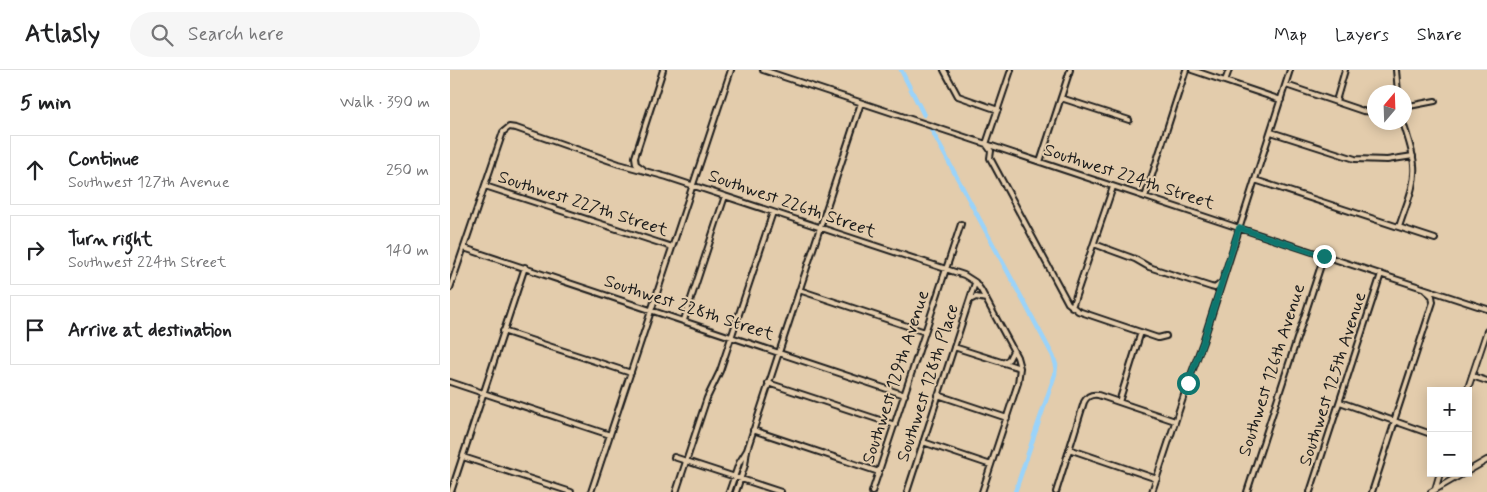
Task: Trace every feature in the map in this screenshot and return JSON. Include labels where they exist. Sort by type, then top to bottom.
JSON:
[{"type":"street","points":[[643,169],[636,164],[635,157],[662,70]]},
{"type":"street","points":[[591,492],[731,70]]},
{"type":"street","name":"Southwest 224th Street","points":[[763,70],[1113,187],[1487,308]]},
{"type":"street","points":[[944,70],[958,96],[998,110]]},
{"type":"street","points":[[1011,70],[986,144],[990,152],[990,158],[1068,303],[1078,311],[1158,338],[1166,336]]},
{"type":"street","points":[[1040,162],[1070,70]]},
{"type":"street","points":[[1145,197],[1186,70]]},
{"type":"street","points":[[1192,70],[1281,100]]},
{"type":"street","points":[[1226,81],[1230,70]]},
{"type":"street","points":[[1152,492],[1223,280],[1290,70]]},
{"type":"street","points":[[1336,102],[1345,70]]},
{"type":"street","points":[[1396,70],[1397,85]]},
{"type":"street","points":[[1286,85],[1367,111]]},
{"type":"street","points":[[1061,98],[1130,120]]},
{"type":"street","points":[[1412,106],[1435,102]]},
{"type":"street","points":[[736,492],[768,383],[861,103]]},
{"type":"street","name":"Southwest 226th Street","points":[[485,186],[503,132],[506,128],[516,128],[619,164],[643,169],[819,227],[964,276],[975,282]]},
{"type":"street","points":[[1399,227],[1414,181],[1415,167],[1405,130]]},
{"type":"street","points":[[1271,132],[1355,159],[1370,161],[1413,156]]},
{"type":"street","points":[[1255,180],[1435,239]]},
{"type":"street","points":[[450,288],[485,186]]},
{"type":"street","name":"Southwest 227th Street","points":[[485,186],[672,247]]},
{"type":"street","points":[[1072,307],[1113,187]]},
{"type":"street","points":[[684,320],[725,196]]},
{"type":"street","points":[[676,492],[707,398],[719,375],[773,212]]},
{"type":"street","name":"Southwest 129th Avenue","points":[[872,492],[961,224]]},
{"type":"street","points":[[1094,244],[1149,267],[1210,287],[1215,288],[1223,280]]},
{"type":"street","name":"Southwest 228th Street","points":[[464,248],[904,395]]},
{"type":"street","name":"Southwest 126th Avenue","points":[[1247,492],[1324,256]]},
{"type":"street","points":[[451,492],[525,268]]},
{"type":"street","name":"Southwest 125th Avenue","points":[[1310,492],[1381,274]]},
{"type":"street","points":[[975,282],[986,299],[1020,368],[1019,380],[982,492]]},
{"type":"street","name":"Southwest 128th Place","points":[[907,492],[975,282]]},
{"type":"street","points":[[1372,492],[1433,304],[1432,296],[1423,288]]},
{"type":"street","points":[[799,290],[925,332]]},
{"type":"street","points":[[970,300],[976,297],[986,299]]},
{"type":"street","points":[[504,331],[631,373]]},
{"type":"street","points":[[1468,387],[1487,331]]},
{"type":"street","points":[[1119,402],[1141,332]]},
{"type":"street","points":[[954,347],[1020,368]]},
{"type":"street","points":[[1003,363],[1009,359],[1013,351]]},
{"type":"street","points":[[1472,376],[1487,381]]},
{"type":"street","points":[[450,382],[610,435]]},
{"type":"street","points":[[768,383],[895,425]]},
{"type":"street","points":[[938,395],[1006,418]]},
{"type":"street","points":[[1056,492],[1084,402],[1088,397],[1096,395],[1175,421]]},
{"type":"street","points":[[1340,402],[1427,433]]},
{"type":"street","points":[[753,430],[879,472]]},
{"type":"street","points":[[923,442],[991,465]]},
{"type":"street","points":[[1069,449],[1157,479]]},
{"type":"street","points":[[729,492],[739,462],[747,450]]},
{"type":"street","points":[[463,457],[571,492]]},
{"type":"street","points":[[674,457],[781,492]]},
{"type":"street","points":[[1472,469],[1487,460]]},
{"type":"street","points":[[1433,491],[1438,477]]},
{"type":"street","points":[[1433,491],[1457,477]]},
{"type":"waterway","points":[[901,70],[924,115]]},
{"type":"waterway","points":[[931,129],[1053,356],[1056,365],[1055,374],[1015,492]]},
{"type":"route","points":[[1188,383],[1197,361],[1239,228],[1324,256]]}]
